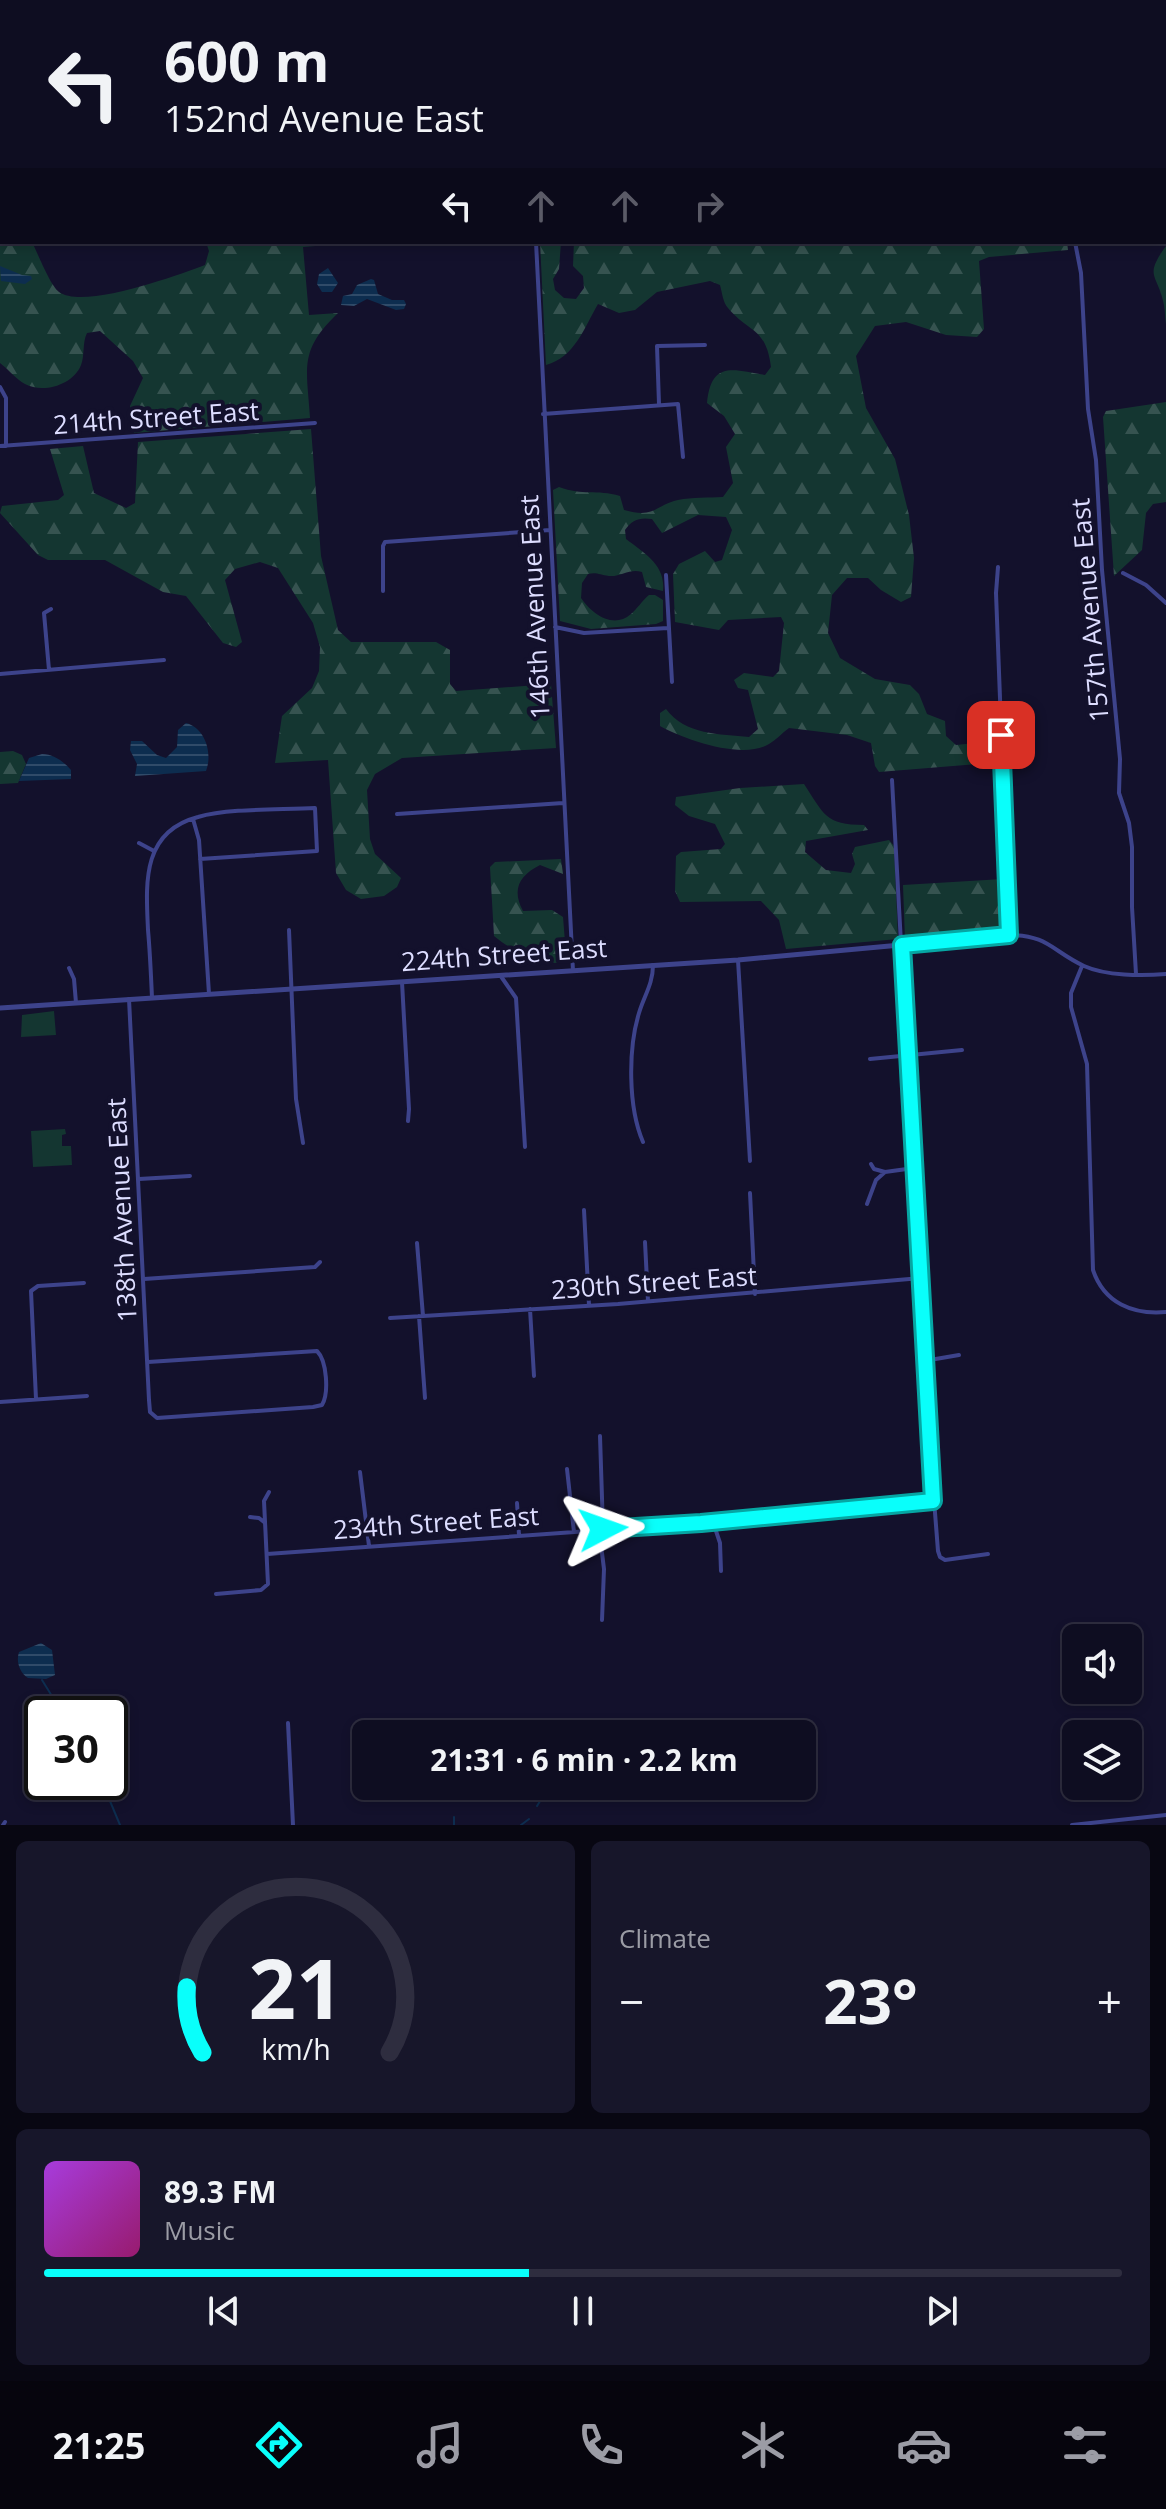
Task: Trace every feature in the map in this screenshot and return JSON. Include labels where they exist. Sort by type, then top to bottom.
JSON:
[{"type":"street","name":"146th Avenue East","points":[[536,244],[573,971]]},
{"type":"street","name":"157th Avenue East","points":[[1075,244],[1081,273],[1088,409],[1096,460],[1102,570],[1120,759],[1119,793],[1129,823],[1132,847],[1136,974]]},
{"type":"street","points":[[659,404],[657,346],[705,345]]},
{"type":"street","points":[[0,387],[6,398],[3,446]]},
{"type":"street","points":[[543,414],[679,405],[683,457]]},
{"type":"street","name":"214th Street East","points":[[3,446],[315,423]]},
{"type":"street","points":[[383,591],[385,542],[550,530]]},
{"type":"street","points":[[998,567],[996,593],[1009,935],[1039,938],[1083,965],[1098,970],[1166,974]]},
{"type":"street","points":[[1123,573],[1146,585],[1166,603]]},
{"type":"street","points":[[666,575],[672,682]]},
{"type":"street","points":[[49,670],[44,613],[51,609]]},
{"type":"street","points":[[555,627],[584,633],[668,628]]},
{"type":"street","points":[[0,674],[164,660]]},
{"type":"street","points":[[892,780],[933,1501],[940,1557],[950,1560],[988,1554]]},
{"type":"street","points":[[397,814],[563,803]]},
{"type":"street","points":[[152,998],[146,886],[155,851],[171,831],[207,815],[315,808],[317,851],[200,859]]},
{"type":"street","points":[[193,819],[200,859],[209,994]]},
{"type":"street","points":[[139,843],[155,851]]},
{"type":"street","points":[[289,930],[296,1099],[303,1143]]},
{"type":"street","name":"224th Street East","points":[[0,1008],[738,960],[1009,935]]},
{"type":"street","points":[[738,960],[750,1161]]},
{"type":"street","points":[[643,1142],[635,1119],[632,1044],[640,1009],[652,984],[653,965]]},
{"type":"street","points":[[1083,965],[1071,993],[1071,1007],[1087,1064],[1092,1265],[1104,1291],[1122,1306],[1142,1312],[1166,1312]]},
{"type":"street","points":[[69,968],[74,979],[76,1003]]},
{"type":"street","points":[[500,975],[516,998],[525,1147]]},
{"type":"street","points":[[402,982],[408,1121]]},
{"type":"street","name":"138th Avenue East","points":[[129,999],[150,1408],[154,1417],[313,1407],[324,1403],[326,1397],[323,1358],[319,1352],[148,1362]]},
{"type":"street","points":[[870,1059],[962,1050]]},
{"type":"street","points":[[878,1177],[873,1175],[872,1166],[885,1172]]},
{"type":"street","points":[[867,1204],[878,1177],[885,1172],[914,1168]]},
{"type":"street","points":[[139,1179],[190,1176]]},
{"type":"street","points":[[750,1193],[755,1294]]},
{"type":"street","points":[[584,1210],[589,1305]]},
{"type":"street","points":[[645,1242],[648,1301]]},
{"type":"street","points":[[417,1243],[425,1398]]},
{"type":"street","points":[[144,1279],[315,1267],[320,1262]]},
{"type":"street","name":"230th Street East","points":[[390,1318],[755,1294],[921,1278]]},
{"type":"street","points":[[36,1399],[32,1290],[38,1286],[84,1283]]},
{"type":"street","points":[[530,1309],[534,1376]]},
{"type":"street","points":[[924,1361],[959,1355]]},
{"type":"street","points":[[0,1402],[87,1396]]},
{"type":"street","points":[[600,1436],[604,1569],[602,1620]]},
{"type":"street","points":[[567,1469],[574,1532]]},
{"type":"street","points":[[360,1472],[369,1546]]},
{"type":"street","points":[[216,1594],[261,1590],[266,1586],[264,1522],[265,1495],[269,1492]]},
{"type":"street","name":"234th Street East","points":[[267,1554],[713,1522],[933,1501]]},
{"type":"street","points":[[517,1503],[519,1535]]},
{"type":"street","points":[[250,1517],[264,1522]]},
{"type":"street","points":[[713,1522],[720,1543],[721,1571]]},
{"type":"street","points":[[288,1723],[293,1825]]},
{"type":"street","points":[[1072,1825],[1166,1815]]},
{"type":"green space","points":[[0,244],[33,244],[59,292],[89,297],[131,289],[205,265],[209,251],[207,244],[341,244],[303,247],[309,315],[338,313],[316,338],[308,361],[310,418],[134,433],[130,406],[143,378],[133,361],[100,331],[87,333],[81,365],[71,378],[57,386],[32,387],[0,363]]},
{"type":"green space","points":[[540,244],[561,244],[559,269],[553,279],[555,290],[564,298],[576,299],[584,288],[583,276],[573,266],[574,244],[1067,244],[1068,250],[989,257],[979,261],[984,329],[977,337],[946,335],[906,322],[875,326],[856,356],[866,408],[895,459],[909,515],[914,558],[911,597],[901,602],[868,578],[847,578],[832,595],[828,633],[840,658],[875,679],[910,685],[919,694],[927,714],[945,721],[946,736],[956,745],[985,742],[993,754],[990,763],[879,772],[871,743],[847,735],[789,728],[769,744],[745,750],[699,742],[660,726],[660,713],[666,709],[674,718],[693,728],[715,734],[749,737],[758,729],[748,690],[738,688],[734,680],[744,673],[773,677],[779,671],[784,623],[781,617],[728,620],[719,630],[675,622],[673,574],[679,564],[705,551],[715,562],[722,560],[732,530],[726,517],[698,515],[662,533],[652,519],[643,518],[625,530],[626,539],[657,567],[663,591],[646,587],[642,572],[638,571],[613,576],[588,574],[582,583],[581,598],[603,618],[624,619],[649,595],[655,595],[663,600],[663,621],[591,629],[560,621],[553,490],[559,487],[620,496],[624,510],[642,513],[678,500],[723,497],[733,483],[726,447],[735,434],[724,416],[707,403],[709,389],[718,374],[725,371],[765,375],[771,367],[769,354],[761,337],[726,306],[720,285],[710,281],[657,292],[635,310],[619,313],[598,304],[572,349],[546,365]]},
{"type":"green space","points":[[1166,246],[1166,324],[1154,270]]},
{"type":"green space","points":[[1166,402],[1166,502],[1153,504],[1146,513],[1142,550],[1114,576],[1103,417],[1106,411]]},
{"type":"green space","points":[[311,429],[321,556],[338,630],[351,642],[436,642],[450,650],[450,684],[456,691],[551,684],[556,748],[402,758],[375,774],[367,790],[370,839],[375,854],[401,878],[397,887],[384,896],[361,899],[346,890],[336,873],[328,760],[275,763],[282,716],[312,688],[319,671],[320,647],[313,623],[278,568],[260,562],[235,569],[225,580],[242,642],[236,647],[223,643],[186,596],[163,592],[105,560],[48,560],[38,555],[0,513],[2,506],[58,500],[64,495],[50,449],[83,446],[94,493],[126,508],[135,503],[138,442]]},
{"type":"green space","points":[[13,751],[22,755],[26,764],[18,783],[0,784],[0,752]]},
{"type":"green space","points":[[804,784],[827,816],[841,823],[864,825],[868,830],[806,841],[805,852],[826,870],[851,873],[855,864],[852,854],[855,847],[889,840],[894,846],[898,939],[786,949],[779,920],[761,901],[680,902],[675,891],[676,856],[681,852],[721,849],[725,844],[715,824],[689,816],[675,805],[676,797],[740,788]]},
{"type":"green space","points":[[561,859],[563,874],[540,865],[527,873],[518,889],[523,911],[552,910],[563,917],[566,955],[562,962],[544,962],[518,952],[494,936],[490,867],[495,862]]},
{"type":"green space","points":[[1003,879],[1005,929],[905,939],[903,885]]},
{"type":"green space","points":[[54,1011],[56,1035],[21,1037],[22,1015]]},
{"type":"green space","points":[[65,1129],[62,1146],[71,1146],[72,1165],[33,1167],[31,1131]]},
{"type":"water","points":[[0,266],[31,276],[32,279],[25,284],[1,281]]},
{"type":"water","points":[[328,268],[338,283],[332,292],[322,292],[317,284],[319,274]]},
{"type":"water","points":[[371,279],[378,294],[392,300],[404,300],[404,309],[396,310],[367,299],[354,306],[341,305],[343,296],[352,294],[357,285]]},
{"type":"water","points":[[186,723],[198,730],[206,742],[206,771],[135,776],[137,764],[130,750],[131,741],[142,741],[157,755],[166,758],[177,747],[178,730]]},
{"type":"water","points":[[42,754],[55,757],[65,764],[71,770],[71,779],[19,781],[29,758]]},
{"type":"water","points":[[41,1643],[52,1650],[55,1675],[46,1679],[28,1678],[19,1666],[19,1652]]},
{"type":"waterway","points":[[42,1680],[52,1696]]},
{"type":"waterway","points":[[110,1800],[120,1825]]},
{"type":"waterway","points":[[537,1806],[541,1800]]},
{"type":"waterway","points":[[454,1817],[454,1825]]},
{"type":"waterway","points":[[521,1825],[529,1819]]},
{"type":"route","points":[[603,1529],[933,1501],[902,945],[1009,935],[1001,735]]}]
